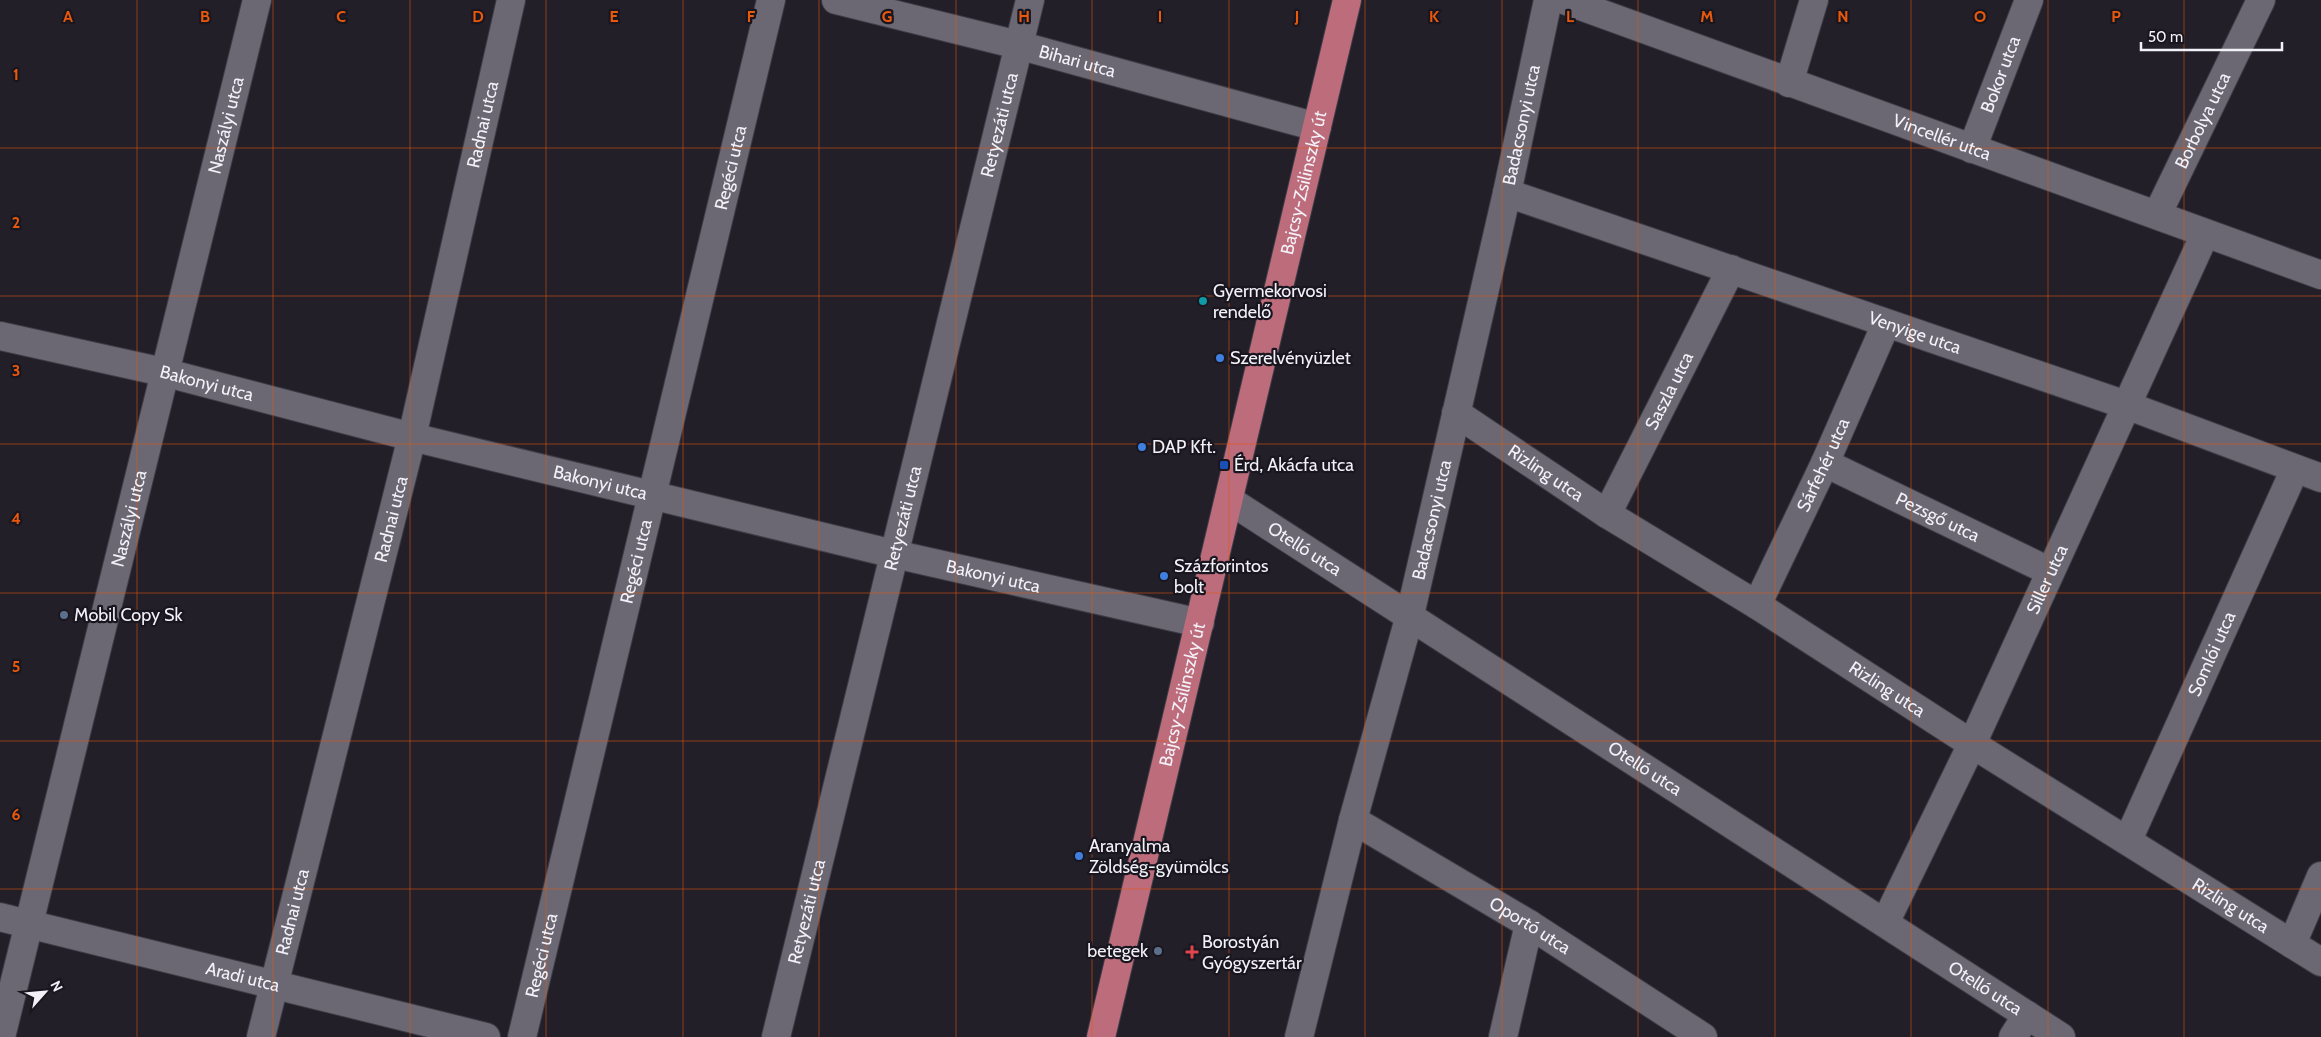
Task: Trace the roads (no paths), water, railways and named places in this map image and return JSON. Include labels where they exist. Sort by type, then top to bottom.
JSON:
[{"type":"main road","name":"Bajcsy-Zsilinszky út","points":[[1101,1037],[1347,0]]},
{"type":"street","name":"Naszályi utca","points":[[1,1037],[163,372],[257,0]]},
{"type":"street","name":"Radnai utca","points":[[261,1037],[412,437],[510,0]]},
{"type":"street","name":"Regéci utca","points":[[522,1037],[771,0]]},
{"type":"street","name":"Bihari utca","points":[[836,0],[1018,45],[1317,127]]},
{"type":"street","name":"Retyezáti utca","points":[[776,1037],[1030,0]]},
{"type":"street","name":"Badacsonyi utca","points":[[1299,1037],[1353,820],[1410,615],[1507,193],[1548,0]]},
{"type":"street","points":[[1789,83],[1814,0]]},
{"type":"street","name":"Bokor utca","points":[[1972,148],[2029,0]]},
{"type":"street","name":"Borbolya utca","points":[[2157,215],[2261,0]]},
{"type":"street","name":"Vincellér utca","points":[[1577,2],[1789,83],[2321,275]]},
{"type":"street","name":"Venyige utca","points":[[1507,193],[1886,324],[2126,404],[2321,478]]},
{"type":"street","name":"Siller utca","points":[[1885,922],[1972,744],[2049,571],[2204,234]]},
{"type":"street","name":"Saszla utca","points":[[1607,514],[1731,270]]},
{"type":"street","name":"Sárfehér utca","points":[[1757,605],[1825,463],[1886,324]]},
{"type":"street","name":"Bakonyi utca","points":[[0,336],[163,372],[412,437],[894,554],[1200,624]]},
{"type":"street","name":"Rizling utca","points":[[1456,412],[1607,514],[1757,605],[1972,744],[2321,962]]},
{"type":"street","name":"Pezsgő utca","points":[[1825,463],[2049,571]]},
{"type":"street","name":"Somlói utca","points":[[2128,840],[2295,469]]},
{"type":"street","name":"Otelló utca","points":[[1229,500],[1885,922],[2020,1026],[2061,1037]]},
{"type":"street","name":"Oportó utca","points":[[1353,820],[1529,924],[1697,1035]]},
{"type":"street","points":[[2292,944],[2321,876]]},
{"type":"street","name":"Aradi utca","points":[[0,917],[486,1037]]},
{"type":"street","points":[[1503,1037],[1529,924]]},
{"type":"place","name":"Gyermekorvosi rendelő","points":[[1203,301]]},
{"type":"place","name":"Szerelvényüzlet","points":[[1220,358]]},
{"type":"place","name":"DAP Kft.","points":[[1142,447]]},
{"type":"place","name":"Érd, Akácfa utca","points":[[1224,465]]},
{"type":"place","name":"Százforintos bolt","points":[[1164,576]]},
{"type":"place","name":"Mobil Copy Sk","points":[[64,615]]},
{"type":"place","name":"Aranyalma Zöldség-gyümölcs","points":[[1079,856]]},
{"type":"place","name":"betegek","points":[[1158,951]]},
{"type":"place","name":"Borostyán Gyógyszertár","points":[[1192,952]]}]
